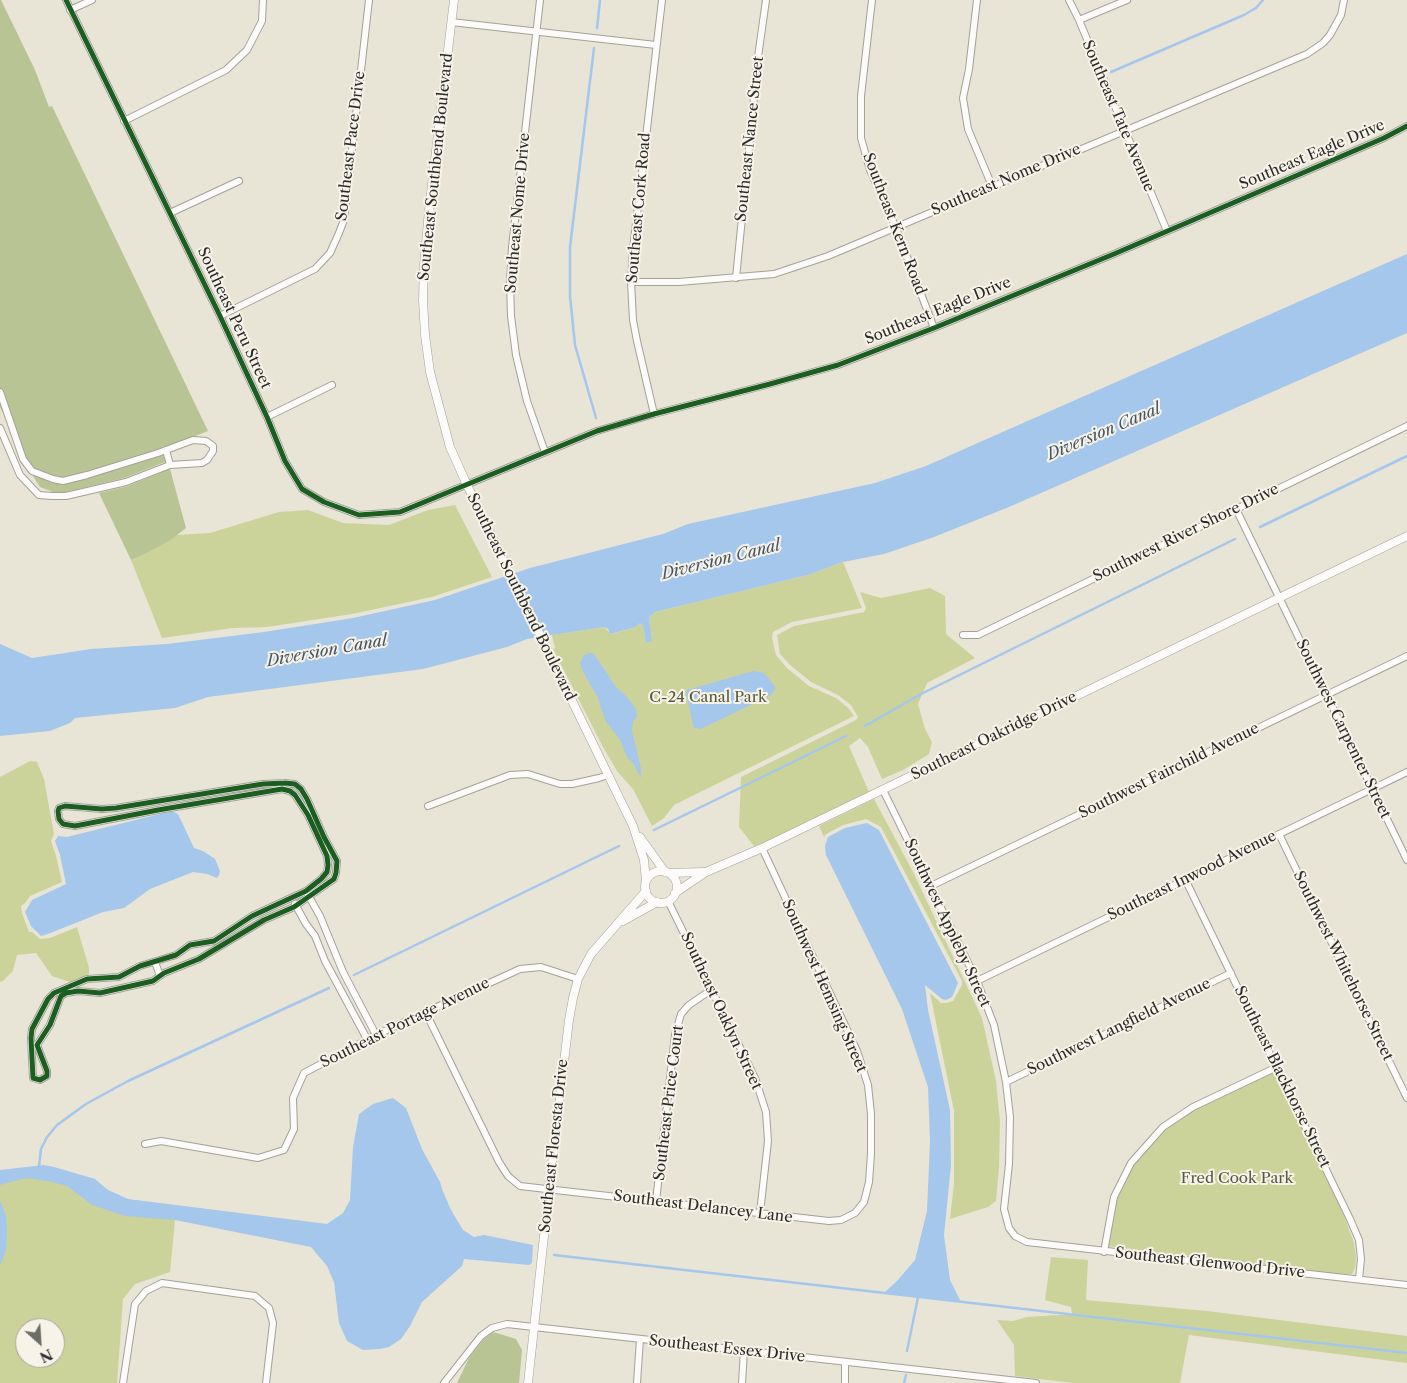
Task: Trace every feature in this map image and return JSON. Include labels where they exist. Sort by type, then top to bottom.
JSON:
[{"type":"street","name":"Southeast Peru Street","points":[[66,0],[220,316],[285,461],[302,489],[324,502],[359,515],[400,512],[467,485]]},
{"type":"street","points":[[70,10],[92,0]]},
{"type":"street","points":[[124,120],[226,70],[246,50],[262,21],[263,0]]},
{"type":"street","name":"Southeast Pace Drive","points":[[220,316],[315,268],[330,253],[344,220],[369,0]]},
{"type":"street","name":"Southeast Southbend Boulevard","points":[[454,0],[424,266],[423,300],[430,372],[450,447],[634,830],[644,860],[646,881]]},
{"type":"street","name":"Southeast Nome Drive","points":[[540,0],[512,247],[510,282],[511,316],[516,355],[527,401],[545,452]]},
{"type":"street","name":"Southeast Cork Road","points":[[654,414],[636,334],[631,282],[633,249],[662,0]]},
{"type":"street","name":"Southeast Nance Street","points":[[736,278],[758,57],[766,0]]},
{"type":"street","name":"Southeast Kern Road","points":[[872,0],[861,96],[861,138],[870,170],[896,228],[934,328]]},
{"type":"street","points":[[977,0],[969,69],[963,98],[968,129],[992,186]]},
{"type":"street","name":"Southeast Tate Avenue","points":[[1068,0],[1079,20],[1167,232]]},
{"type":"street","points":[[1079,20],[1126,0]]},
{"type":"street","name":"Southeast Nome Drive","points":[[631,282],[679,282],[774,274],[828,256],[1307,54],[1323,43],[1330,35],[1340,15],[1344,0]]},
{"type":"street","points":[[451,22],[656,45]]},
{"type":"street","name":"Southeast Eagle Drive","points":[[467,485],[597,431],[838,364],[934,328],[1167,232],[1407,126]]},
{"type":"street","points":[[170,213],[239,181]]},
{"type":"street","points":[[267,418],[332,385]]},
{"type":"street","points":[[0,392],[23,459],[32,471],[63,481],[193,440],[206,441],[212,446],[213,451],[211,456],[202,463],[170,465],[126,482],[66,496],[39,495],[23,479],[16,468],[0,428]]},
{"type":"street","name":"Southwest River Shore Drive","points":[[963,635],[978,635],[1407,426]]},
{"type":"street","points":[[166,450],[170,465]]},
{"type":"street","points":[[23,479],[32,471]]},
{"type":"street","name":"Southwest Carpenter Street","points":[[1236,508],[1407,860]]},
{"type":"street","name":"Southeast Oakridge Drive","points":[[675,893],[706,872],[762,848],[1407,536]]},
{"type":"street","name":"Southwest Fairchild Avenue","points":[[930,886],[1407,656]]},
{"type":"street","name":"Southeast Inwood Avenue","points":[[977,980],[1407,772]]},
{"type":"street","points":[[428,806],[510,775],[528,774],[560,784],[572,784],[608,775]]},
{"type":"street","points":[[284,786],[263,784],[102,809],[65,806],[59,808],[58,817],[63,824],[75,826],[197,804],[294,784],[301,789],[307,799],[328,865],[327,872],[321,879],[307,894],[296,906],[222,940],[190,945],[176,955],[140,966],[119,977],[87,979],[65,991],[60,996],[50,1025],[34,1048],[32,1029],[48,999],[54,993],[65,991],[78,991],[100,994],[142,984],[199,959],[222,940],[252,916],[307,894],[334,879],[336,861],[317,827]]},
{"type":"street","name":"Southwest Appleby Street","points":[[883,790],[977,980],[994,1025],[1006,1082],[1010,1117],[1009,1164],[1004,1209],[1009,1228],[1015,1236]]},
{"type":"street","points":[[196,795],[197,804]]},
{"type":"street","points":[[130,806],[130,815]]},
{"type":"street","name":"Southeast Southbend Boulevard","points":[[634,830],[667,873]]},
{"type":"street","name":"Southwest Whitehorse Street","points":[[1279,834],[1407,1098]]},
{"type":"street","name":"Southwest Hemsing Street","points":[[762,848],[857,1051],[868,1085],[871,1114],[869,1182],[864,1202],[855,1213]]},
{"type":"street","points":[[661,871],[667,873],[672,876],[676,884],[675,893],[668,901],[657,902],[652,900],[646,891],[646,881],[652,874],[661,871]]},
{"type":"street","name":"Southeast Oakridge Drive","points":[[667,873],[706,872]]},
{"type":"street","name":"Southeast Blackhorse Street","points":[[1185,879],[1356,1233],[1359,1240],[1359,1279]]},
{"type":"street","name":"Southeast Floresta Drive","points":[[528,1383],[569,1020],[578,979],[591,954],[646,891]]},
{"type":"street","points":[[307,894],[320,916],[343,972],[376,1035]]},
{"type":"street","points":[[293,898],[306,924],[315,936],[325,961],[368,1039]]},
{"type":"street","name":"Southeast Oaklyn Street","points":[[668,901],[755,1078],[766,1112],[768,1140],[760,1213]]},
{"type":"street","name":"Southeast Floresta Drive","points":[[619,923],[657,902]]},
{"type":"street","points":[[155,962],[160,976]]},
{"type":"street","name":"Southeast Portage Avenue","points":[[145,1144],[161,1141],[258,1158],[284,1150],[294,1128],[293,1098],[304,1072],[376,1035],[520,969],[541,968],[578,979]]},
{"type":"street","name":"Southwest Langfield Avenue","points":[[1006,1082],[1231,973]]},
{"type":"street","name":"Southeast Price Court","points":[[656,1201],[675,1036],[681,1014],[689,1005],[711,990]]},
{"type":"street","points":[[350,1007],[359,1003]]},
{"type":"street","name":"Southeast Delancey Lane","points":[[426,1013],[499,1162],[508,1176],[520,1186],[829,1221],[841,1220],[855,1213]]},
{"type":"street","points":[[1104,1252],[1114,1197],[1131,1164],[1163,1127],[1193,1107],[1277,1067]]},
{"type":"street","name":"Southeast Glenwood Drive","points":[[1015,1236],[1027,1242],[1104,1252],[1407,1285]]},
{"type":"street","points":[[123,1383],[135,1304],[146,1291],[162,1283],[255,1296],[269,1308],[273,1322],[266,1383]]},
{"type":"street","name":"Southeast Essex Drive","points":[[444,1383],[481,1336],[492,1328],[507,1324],[1036,1383]]},
{"type":"street","points":[[637,1383],[640,1339]]},
{"type":"street","points":[[742,1383],[744,1350]]},
{"type":"street","points":[[845,1362],[845,1383]]},
{"type":"street","points":[[967,1375],[967,1383]]},
{"type":"green space","points":[[0,0],[35,70],[49,107],[52,106],[208,431],[170,446],[170,448],[169,446],[162,447],[165,462],[124,478],[66,492],[53,492],[40,487],[33,476],[37,472],[32,466],[29,468],[0,407]]},
{"type":"green space","points":[[170,469],[186,528],[172,539],[131,560],[99,493],[128,486]]},
{"type":"green space","points":[[455,505],[492,577],[432,597],[352,614],[267,627],[233,628],[162,638],[131,560],[177,535],[210,533],[279,512],[308,510],[343,523],[389,525],[428,510]]},
{"type":"green space","name":"C-24 Canal Park","points":[[843,562],[862,608],[792,622],[773,632],[772,638],[776,655],[787,668],[809,686],[836,698],[854,716],[674,805],[664,818],[652,826],[633,789],[617,771],[603,747],[553,649],[555,648],[552,635],[604,627],[611,634],[636,627],[640,623],[643,626],[646,642],[651,641],[649,618],[655,612],[808,575]]},
{"type":"green space","points":[[930,588],[945,596],[946,634],[975,658],[927,683],[918,704],[925,729],[932,742],[929,754],[903,770],[882,779],[868,747],[860,738],[849,746],[869,792],[754,846],[739,827],[741,777],[856,720],[858,717],[851,705],[838,695],[811,682],[790,665],[780,654],[777,635],[794,626],[864,612],[866,608],[860,592],[881,598]]},
{"type":"green space","points":[[30,761],[37,762],[44,779],[54,834],[51,841],[62,882],[30,896],[21,906],[22,913],[29,932],[32,932],[40,939],[50,938],[77,927],[89,974],[70,982],[52,976],[36,953],[17,955],[13,971],[0,982],[0,777]]},
{"type":"green space","points":[[874,799],[913,872],[982,1018],[996,1081],[1000,1122],[996,1201],[988,1207],[950,1219],[954,1184],[954,1111],[930,993],[941,1003],[953,1001],[962,985],[962,981],[881,827],[866,819],[843,825],[824,837],[819,826]]},
{"type":"green space","name":"Fred Cook Park","points":[[1275,1070],[1345,1218],[1354,1243],[1356,1258],[1352,1274],[1333,1274],[1107,1246],[1118,1196],[1131,1167],[1160,1134],[1194,1109]]},
{"type":"green space","points":[[51,1173],[175,1220],[170,1272],[135,1284],[123,1299],[117,1383],[0,1383],[0,1177]]},
{"type":"green space","points":[[1051,1257],[1088,1260],[1086,1300],[1207,1311],[1407,1336],[1407,1363],[1189,1335],[1180,1383],[1073,1383],[1015,1376],[1014,1345],[997,1320],[1013,1321],[1027,1317],[1072,1314],[1071,1307],[1045,1300]]},
{"type":"green space","points":[[493,1332],[516,1339],[522,1350],[519,1383],[457,1383],[469,1358],[484,1339]]},
{"type":"water","name":"Diversion Canal","points":[[1407,254],[1407,333],[1009,507],[934,537],[884,554],[843,562],[808,575],[655,612],[649,618],[652,641],[646,643],[643,626],[640,623],[636,627],[610,634],[608,629],[604,627],[527,639],[507,647],[423,669],[208,697],[175,708],[75,718],[70,723],[50,731],[0,736],[0,644],[32,658],[91,649],[167,644],[264,632],[353,618],[435,600],[530,568],[663,534],[688,524],[875,483],[926,466]]},
{"type":"water","points":[[594,654],[616,687],[636,709],[637,716],[633,722],[632,731],[641,768],[641,778],[633,763],[627,757],[620,740],[605,720],[598,698],[583,672],[580,663],[584,655]]},
{"type":"water","points":[[753,671],[764,673],[774,685],[775,689],[771,695],[701,729],[695,728],[686,693],[687,690]]},
{"type":"water","points":[[172,811],[178,814],[194,848],[203,851],[215,859],[220,871],[217,878],[193,872],[150,889],[124,908],[103,912],[41,936],[31,926],[25,912],[32,900],[66,884],[55,841],[58,836],[67,837]]},
{"type":"water","points":[[867,823],[879,830],[958,983],[952,997],[946,1000],[942,999],[925,985],[928,1010],[950,1110],[951,1165],[944,1235],[950,1280],[961,1302],[884,1293],[915,1260],[927,1211],[930,1141],[928,1087],[902,1009],[826,855],[825,846],[828,837],[845,828]]},
{"type":"water","points":[[393,1098],[406,1108],[422,1149],[440,1182],[451,1210],[463,1230],[474,1237],[484,1235],[533,1245],[532,1263],[529,1265],[464,1259],[462,1266],[422,1302],[401,1339],[389,1347],[380,1349],[363,1350],[347,1341],[339,1323],[334,1282],[327,1266],[311,1247],[175,1220],[125,1216],[92,1205],[67,1186],[52,1182],[26,1178],[0,1185],[0,1170],[44,1165],[95,1179],[108,1190],[128,1199],[327,1224],[343,1213],[350,1200],[353,1147],[359,1114],[373,1104]]},
{"type":"water","points":[[0,1200],[6,1216],[7,1227],[6,1250],[0,1266]]},
{"type":"waterway","points":[[597,28],[600,0]]},
{"type":"waterway","points":[[1111,72],[1244,15],[1256,8],[1263,0]]},
{"type":"waterway","points":[[594,48],[570,247],[570,296],[575,345],[596,418]]},
{"type":"waterway","points":[[1260,527],[1407,456]]},
{"type":"waterway","points":[[865,726],[923,693],[1235,539]]},
{"type":"waterway","points":[[654,830],[846,736]]},
{"type":"waterway","points":[[354,975],[619,846]]},
{"type":"waterway","points":[[39,1166],[41,1149],[47,1137],[57,1125],[86,1104],[128,1081],[329,988]]},
{"type":"waterway","points":[[554,1255],[1407,1353]]},
{"type":"waterway","points":[[907,1351],[918,1297]]},
{"type":"waterway","points":[[904,1383],[906,1375]]},
{"type":"cycle path","points":[[66,0],[220,316],[267,417],[285,461],[302,489],[324,502],[359,515],[400,512],[597,431],[838,365],[1114,254],[1384,138],[1407,126]]},
{"type":"cycle path","points":[[285,783],[295,784],[301,789],[307,799],[337,861],[334,879],[294,907],[264,920],[199,959],[164,973],[153,981],[100,993],[78,991],[61,996],[50,1025],[37,1045],[47,1071],[47,1076],[40,1080],[33,1078],[32,1029],[48,999],[54,993],[87,979],[119,977],[140,966],[176,955],[190,945],[214,941],[252,916],[306,891],[327,872],[328,865],[327,856],[308,815],[295,795],[290,791],[282,789],[75,826],[63,824],[59,819],[59,808],[65,806],[102,809],[116,808],[263,784],[285,783]]}]
